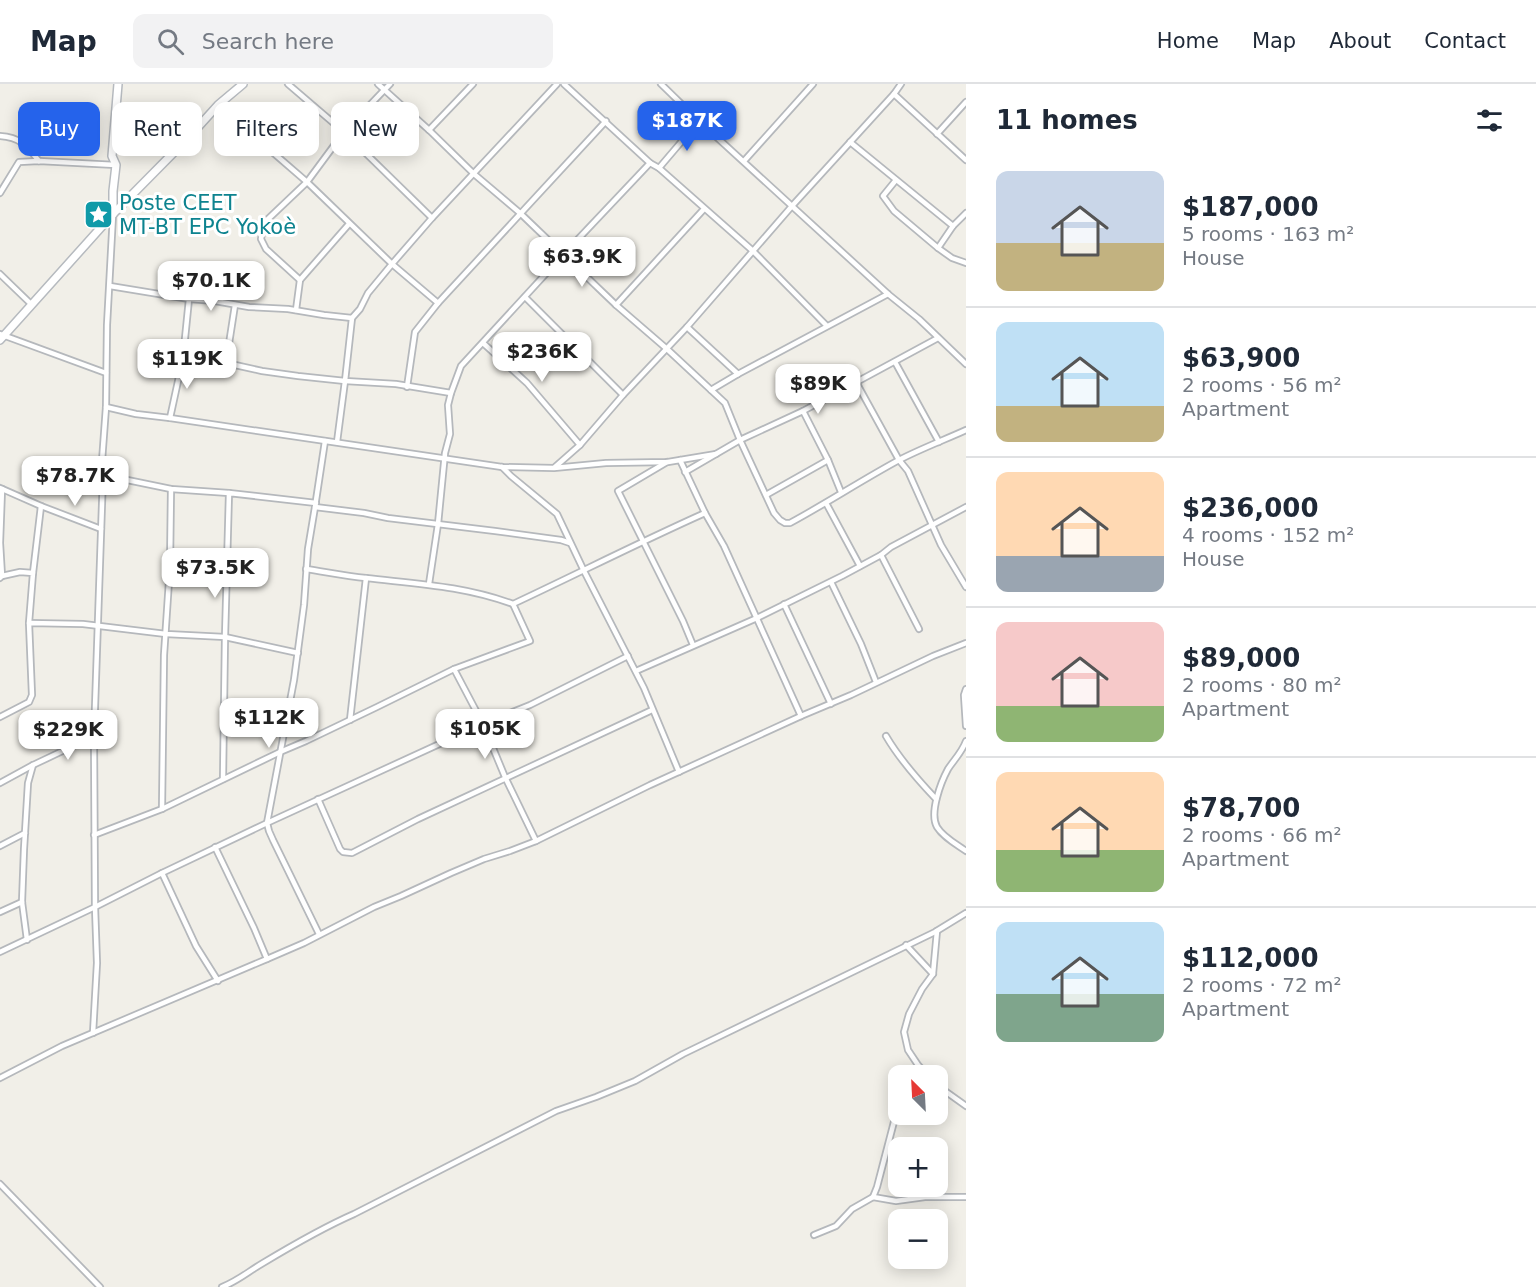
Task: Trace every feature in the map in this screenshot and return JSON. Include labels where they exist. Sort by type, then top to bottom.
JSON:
[{"type":"street","points":[[93,1033],[97,963],[94,736],[102,461],[106,407],[106,325],[116,165],[112,156],[118,84]]},
{"type":"street","points":[[222,102],[243,84]]},
{"type":"street","points":[[288,84],[331,121]]},
{"type":"street","points":[[378,84],[725,404],[777,517],[785,523],[790,523],[899,460],[966,430]]},
{"type":"street","points":[[373,102],[390,84]]},
{"type":"street","points":[[429,130],[473,84]]},
{"type":"street","points":[[337,442],[352,318],[360,309],[368,293],[432,218],[557,84]]},
{"type":"street","points":[[564,84],[650,163],[753,251],[827,326]]},
{"type":"street","points":[[661,84],[966,364]]},
{"type":"street","points":[[744,161],[813,84]]},
{"type":"street","points":[[554,468],[580,445],[687,327],[901,84]]},
{"type":"street","points":[[894,94],[966,160]]},
{"type":"street","points":[[937,134],[966,102]]},
{"type":"street","points":[[106,373],[1,337],[113,214],[214,109]]},
{"type":"street","points":[[407,387],[415,332],[438,303],[606,121]]},
{"type":"street","points":[[658,168],[699,121]]},
{"type":"street","points":[[0,136],[16,138],[39,161]]},
{"type":"street","points":[[850,142],[953,226]]},
{"type":"street","points":[[300,280],[266,249],[261,239],[262,228],[267,219],[307,182],[331,150]]},
{"type":"street","points":[[277,156],[392,264],[438,303]]},
{"type":"street","points":[[369,156],[432,218]]},
{"type":"street","points":[[1,191],[19,162],[116,165]]},
{"type":"street","points":[[429,584],[450,434],[448,405],[461,366],[650,163]]},
{"type":"street","points":[[896,180],[883,196],[894,211],[938,248],[952,258],[966,263]]},
{"type":"street","points":[[616,305],[704,209]]},
{"type":"street","points":[[938,248],[953,226],[966,213]]},
{"type":"street","points":[[296,310],[300,280],[350,225]]},
{"type":"street","points":[[0,274],[31,304]]},
{"type":"street","points":[[110,286],[189,299],[352,318]]},
{"type":"street","points":[[711,390],[888,294]]},
{"type":"street","points":[[525,297],[623,395]]},
{"type":"street","points":[[170,418],[183,358],[189,299]]},
{"type":"street","points":[[226,363],[235,305]]},
{"type":"street","points":[[687,327],[738,374]]},
{"type":"street","points":[[686,472],[740,440],[803,411],[938,338]]},
{"type":"street","points":[[483,343],[527,383],[580,445]]},
{"type":"street","points":[[183,358],[226,363],[262,371],[345,381],[396,384],[451,393]]},
{"type":"street","points":[[896,362],[939,442]]},
{"type":"street","points":[[856,382],[899,460],[908,471],[941,545],[966,587]]},
{"type":"street","points":[[106,407],[136,414],[502,467],[554,468],[606,463],[668,462],[716,454]]},
{"type":"street","points":[[803,411],[842,492]]},
{"type":"street","points":[[320,934],[273,840],[267,823],[294,680],[304,605],[308,549],[325,441]]},
{"type":"street","points":[[680,460],[705,513],[724,546],[801,716]]},
{"type":"street","points":[[766,495],[828,460]]},
{"type":"street","points":[[668,462],[618,491],[693,645]]},
{"type":"street","points":[[502,467],[557,514],[636,671],[680,772]]},
{"type":"street","points":[[103,475],[171,489],[230,493],[570,543]]},
{"type":"street","points":[[33,573],[20,572],[1,577],[1,488],[101,529]]},
{"type":"street","points":[[162,809],[164,655],[170,559],[171,489]]},
{"type":"street","points":[[223,779],[230,493]]},
{"type":"street","points":[[826,503],[860,566]]},
{"type":"street","points":[[0,717],[29,702],[32,695],[29,623],[41,506]]},
{"type":"street","points":[[636,671],[757,618],[831,582],[966,507]]},
{"type":"street","points":[[513,604],[705,513]]},
{"type":"street","points":[[881,555],[919,629]]},
{"type":"street","points":[[94,835],[162,809],[454,669],[530,641],[513,604],[489,595],[429,584],[366,578],[306,568]]},
{"type":"street","points":[[350,720],[366,578]]},
{"type":"street","points":[[831,582],[861,644],[876,682]]},
{"type":"street","points":[[784,604],[831,704]]},
{"type":"street","points":[[29,623],[98,626],[166,634],[225,637],[298,652]]},
{"type":"street","points":[[0,1078],[62,1046],[267,960],[374,907],[484,859],[536,841],[650,785],[966,643]]},
{"type":"street","points":[[0,952],[215,847],[483,724],[530,705],[628,656]]},
{"type":"street","points":[[454,669],[483,724],[505,777],[536,841]]},
{"type":"street","points":[[966,689],[964,709],[966,726]]},
{"type":"street","points":[[318,799],[340,849],[343,852],[352,853],[505,777],[652,710]]},
{"type":"street","points":[[0,783],[94,736]]},
{"type":"street","points":[[886,736],[900,759],[936,799]]},
{"type":"street","points":[[966,741],[943,779],[936,799],[935,817],[936,827],[966,851]]},
{"type":"street","points":[[27,940],[22,902],[28,783],[33,765]]},
{"type":"street","points":[[0,846],[25,833]]},
{"type":"street","points":[[215,847],[267,960]]},
{"type":"street","points":[[162,873],[196,946],[218,981]]},
{"type":"street","points":[[0,912],[22,902]]},
{"type":"street","points":[[222,1287],[237,1281],[330,1224],[556,1111],[635,1081],[683,1054],[937,931],[966,913]]},
{"type":"street","points":[[918,1065],[908,1050],[903,1032],[909,1014],[933,974],[937,931]]},
{"type":"street","points":[[906,945],[933,974]]},
{"type":"street","points":[[948,1093],[966,1106]]},
{"type":"street","points":[[813,1235],[836,1226],[852,1209],[873,1197],[878,1187],[893,1125]]},
{"type":"street","points":[[0,1184],[100,1287]]},
{"type":"street","points":[[873,1197],[896,1201],[925,1197],[966,1197]]},
{"type":"place","name":"Poste CEET MT-BT EPC Yokoè","points":[[98,215]]}]
